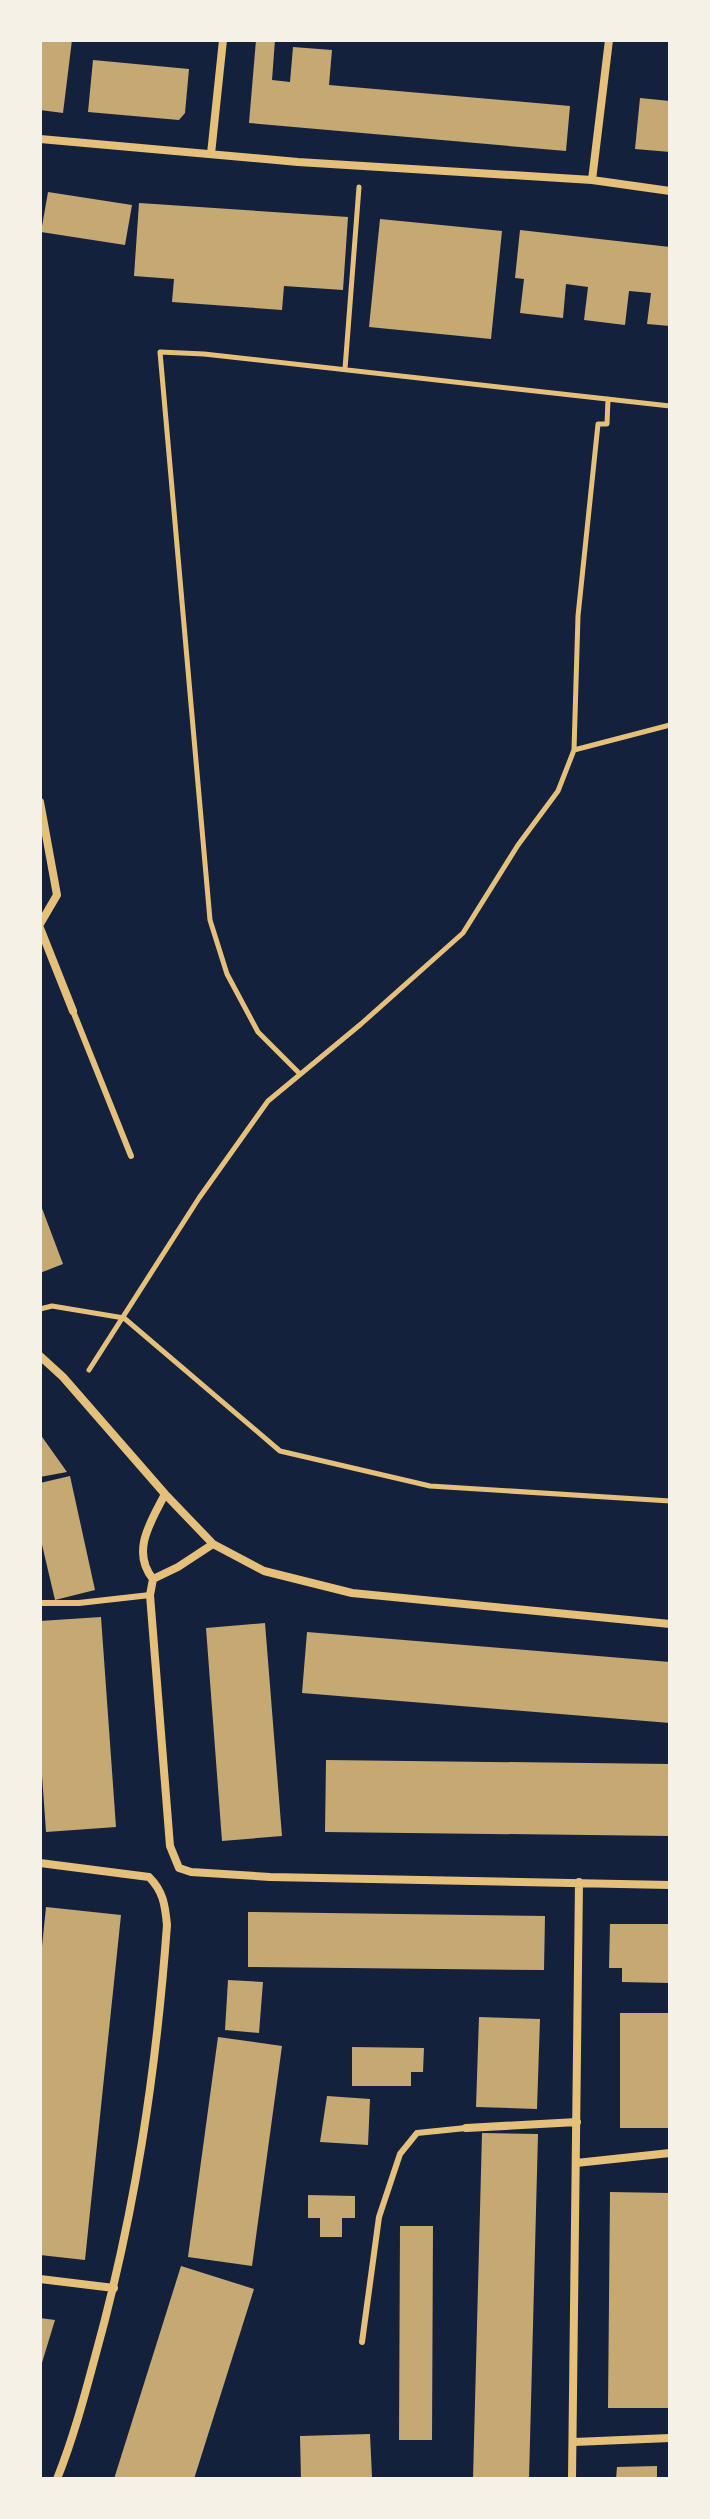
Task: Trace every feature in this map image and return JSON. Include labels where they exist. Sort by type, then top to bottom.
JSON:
[{"type":"street","points":[[211,154],[223,40]]},
{"type":"street","points":[[592,180],[609,40]]},
{"type":"street","points":[[40,139],[361,166],[592,180],[670,191]]},
{"type":"street","points":[[40,802],[57,895],[40,926],[73,1011]]},
{"type":"street","points":[[40,1356],[213,1544],[264,1571],[352,1593],[670,1624]]},
{"type":"street","points":[[165,1494],[145,1533],[143,1558],[153,1579],[150,1595],[170,1846],[179,1868],[191,1872],[270,1877],[670,1885]]},
{"type":"street","points":[[153,1579],[213,1544]]},
{"type":"street","points":[[40,1863],[149,1877],[160,1888],[167,1925],[151,2093],[131,2212],[114,2288],[69,2449],[57,2479]]},
{"type":"street","points":[[572,2479],[579,1882]]},
{"type":"street","points":[[466,2128],[577,2122]]},
{"type":"street","points":[[576,2163],[670,2153]]},
{"type":"street","points":[[40,2279],[114,2288]]},
{"type":"street","points":[[574,2442],[670,2438]]},
{"type":"lane","points":[[73,1011],[131,1156]]},
{"type":"lane","points":[[40,1603],[79,1603],[150,1595]]},
{"type":"lane","points":[[362,2342],[379,2217],[400,2154],[417,2133],[466,2128]]},
{"type":"path","points":[[345,369],[361,166]]},
{"type":"path","points":[[300,1074],[258,1032],[227,974],[210,920],[160,352],[204,354],[670,406]]},
{"type":"path","points":[[89,1370],[199,1198],[268,1101],[463,933],[518,845],[558,791],[574,750],[578,616],[598,424],[607,424],[608,399]]},
{"type":"path","points":[[574,750],[670,725]]},
{"type":"path","points":[[40,1309],[52,1306],[124,1318],[280,1451],[430,1486],[670,1501]]},
{"type":"building","points":[[40,40],[72,40],[63,113],[40,110]]},
{"type":"building","points":[[256,40],[275,40],[272,80],[290,82],[293,47],[332,50],[329,85],[570,106],[566,151],[249,123]]},
{"type":"building","points":[[93,60],[189,69],[185,113],[179,120],[88,112]]},
{"type":"building","points":[[640,98],[670,101],[670,152],[635,149]]},
{"type":"building","points":[[48,192],[132,205],[125,245],[41,232]]},
{"type":"building","points":[[139,203],[348,217],[343,290],[284,286],[282,310],[172,302],[174,279],[134,276]]},
{"type":"building","points":[[380,219],[502,231],[491,339],[369,327]]},
{"type":"building","points":[[520,230],[670,247],[670,326],[647,324],[651,293],[629,291],[625,325],[584,320],[588,287],[566,284],[563,318],[520,313],[524,279],[515,278]]},
{"type":"building","points":[[40,1203],[63,1264],[40,1273]]},
{"type":"building","points":[[40,1434],[67,1472],[40,1477]]},
{"type":"building","points":[[70,1476],[95,1590],[55,1600],[40,1536],[40,1483]]},
{"type":"building","points":[[101,1617],[116,1827],[46,1832],[40,1747],[40,1621]]},
{"type":"building","points":[[265,1623],[282,1836],[222,1841],[206,1628]]},
{"type":"building","points":[[307,1632],[670,1662],[670,1723],[302,1693]]},
{"type":"building","points":[[326,1760],[670,1764],[670,1836],[325,1832]]},
{"type":"building","points":[[46,1907],[121,1915],[85,2260],[40,2255],[40,1966]]},
{"type":"building","points":[[248,1912],[545,1916],[544,1970],[248,1967]]},
{"type":"building","points":[[610,1924],[670,1924],[670,1983],[622,1982],[622,1968],[609,1968]]},
{"type":"building","points":[[228,1980],[263,1982],[259,2033],[225,2030]]},
{"type":"building","points":[[620,2013],[669,2013],[669,2128],[620,2128]]},
{"type":"building","points":[[479,2017],[540,2019],[537,2109],[476,2107]]},
{"type":"building","points":[[218,2037],[282,2046],[252,2266],[188,2257]]},
{"type":"building","points":[[352,2047],[424,2048],[423,2072],[411,2072],[411,2086],[352,2086]]},
{"type":"building","points":[[327,2096],[370,2099],[368,2145],[320,2142]]},
{"type":"building","points":[[482,2133],[538,2134],[529,2479],[473,2479]]},
{"type":"building","points":[[610,2192],[670,2193],[669,2408],[608,2408]]},
{"type":"building","points":[[308,2195],[355,2196],[355,2218],[342,2218],[342,2237],[320,2237],[320,2218],[308,2218]]},
{"type":"building","points":[[400,2226],[433,2226],[432,2440],[399,2440]]},
{"type":"building","points":[[181,2266],[254,2289],[194,2479],[114,2479]]},
{"type":"building","points":[[40,2318],[55,2320],[41,2366],[40,2366]]},
{"type":"building","points":[[370,2434],[372,2477],[301,2479],[300,2436]]},
{"type":"building","points":[[657,2466],[657,2479],[616,2479],[617,2467]]}]
